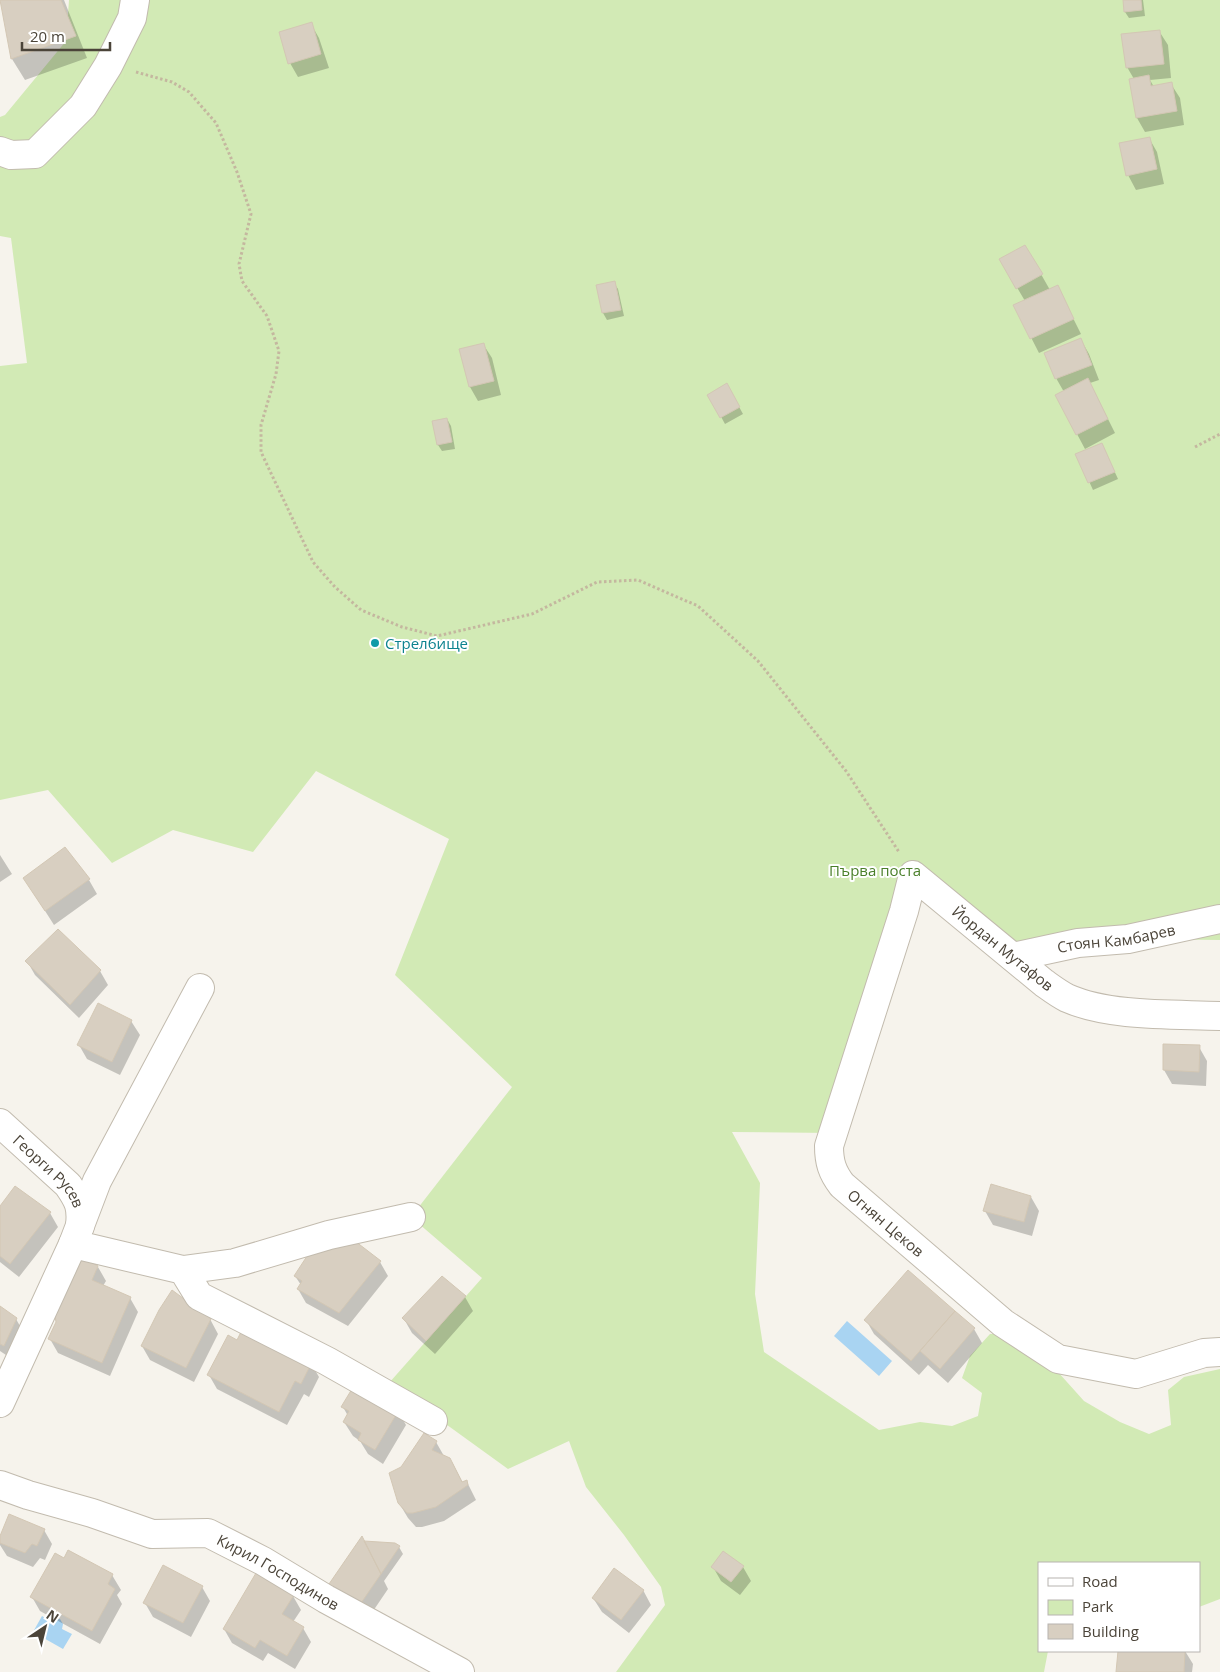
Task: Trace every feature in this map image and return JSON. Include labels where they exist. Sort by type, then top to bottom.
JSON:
[{"type":"street","points":[[0,151],[12,155],[35,154],[83,106],[108,66],[132,18],[135,0]]},
{"type":"street","name":"Йордан Мутафов","points":[[914,875],[1044,983],[1066,998],[1099,1007],[1139,1013],[1220,1016]]},
{"type":"street","name":"Огнян Цеков","points":[[914,875],[829,1146],[829,1160],[833,1174],[842,1185],[1003,1323],[1058,1359],[1136,1374],[1204,1353],[1220,1352]]},
{"type":"street","name":"Стоян Камбарев","points":[[1013,957],[1078,943],[1128,939],[1220,919]]},
{"type":"street","points":[[0,1403],[76,1236],[97,1181],[200,988]]},
{"type":"street","name":"Георги Русев","points":[[0,1123],[68,1186],[82,1211],[76,1236]]},
{"type":"street","points":[[76,1236],[183,1270],[235,1263],[329,1235],[412,1217]]},
{"type":"street","points":[[183,1270],[199,1296],[327,1362],[433,1421]]},
{"type":"street","name":"Кирил Господинов","points":[[0,1485],[152,1534],[208,1533],[263,1561],[326,1599],[460,1672]]},
{"type":"path","points":[[108,66],[149,74],[172,82],[189,92],[216,124],[220,132],[252,214],[239,264],[242,280],[267,316],[279,351],[276,374],[261,425],[261,452],[313,562],[335,587],[361,610],[402,627],[437,636],[532,614],[596,582],[638,580],[698,606],[758,661],[846,771],[914,875]]},
{"type":"path","points":[[1195,447],[1220,434]]},
{"type":"green space","name":"Първа поста","points":[[69,0],[1220,0],[1220,940],[1128,939],[1013,957],[914,875],[833,1133],[732,1132],[760,1183],[755,1294],[764,1352],[879,1430],[920,1422],[952,1426],[978,1416],[982,1393],[962,1378],[970,1356],[990,1334],[1005,1334],[1058,1372],[1084,1401],[1120,1422],[1149,1434],[1171,1425],[1168,1390],[1184,1377],[1220,1369],[1220,1599],[1200,1607],[1200,1562],[1038,1562],[1038,1652],[1048,1652],[1044,1672],[616,1672],[665,1605],[661,1587],[624,1535],[586,1487],[569,1441],[508,1469],[389,1383],[482,1278],[411,1217],[512,1087],[395,975],[449,839],[316,771],[253,852],[173,830],[112,863],[48,790],[0,800],[0,366],[27,363],[11,238],[0,236],[0,117],[5,115],[66,41]]},
{"type":"water","points":[[847,1321],[892,1361],[879,1376],[834,1336]]},
{"type":"water","points":[[42,1616],[50,1621],[54,1618],[60,1619],[63,1624],[62,1629],[72,1634],[63,1649],[33,1632]]},
{"type":"building","points":[[0,0],[61,0],[76,36],[11,59]]},
{"type":"building","points":[[1123,0],[1141,0],[1142,10],[1124,12]]},
{"type":"building","points":[[312,22],[321,54],[288,64],[279,32]]},
{"type":"building","points":[[1160,30],[1164,64],[1126,68],[1121,34]]},
{"type":"building","points":[[1149,75],[1151,86],[1172,82],[1177,111],[1136,118],[1129,79]]},
{"type":"building","points":[[1150,137],[1157,169],[1126,176],[1119,143]]},
{"type":"building","points":[[1025,245],[1043,274],[1016,289],[999,259]]},
{"type":"building","points":[[615,281],[621,310],[602,313],[596,285]]},
{"type":"building","points":[[1058,285],[1074,319],[1030,339],[1013,305]]},
{"type":"building","points":[[1081,338],[1092,365],[1055,379],[1044,353]]},
{"type":"building","points":[[484,343],[494,381],[469,387],[459,349]]},
{"type":"building","points":[[1088,378],[1108,419],[1076,435],[1055,395]]},
{"type":"building","points":[[727,383],[740,407],[720,418],[707,395]]},
{"type":"building","points":[[447,418],[452,442],[437,445],[432,421]]},
{"type":"building","points":[[1102,443],[1115,472],[1088,483],[1075,454]]},
{"type":"building","points":[[65,847],[90,879],[45,911],[23,878]]},
{"type":"building","points":[[58,929],[101,970],[70,1005],[25,961]]},
{"type":"building","points":[[98,1003],[132,1020],[112,1062],[77,1045]]},
{"type":"building","points":[[1163,1044],[1200,1045],[1199,1072],[1163,1070]]},
{"type":"building","points":[[991,1184],[1031,1196],[1024,1222],[983,1211]]},
{"type":"building","points":[[15,1186],[51,1212],[10,1264],[0,1256],[0,1206]]},
{"type":"building","points":[[351,1238],[381,1261],[339,1313],[297,1289],[302,1281],[294,1276],[311,1250]]},
{"type":"building","points":[[81,1257],[98,1266],[92,1280],[131,1297],[102,1363],[48,1339],[56,1322],[55,1316]]},
{"type":"building","points":[[908,1270],[955,1311],[911,1361],[864,1320]]},
{"type":"building","points":[[442,1276],[466,1296],[426,1341],[402,1318]]},
{"type":"building","points":[[172,1290],[211,1319],[186,1368],[141,1346],[159,1310]]},
{"type":"building","points":[[0,1306],[17,1318],[4,1346],[0,1344]]},
{"type":"building","points":[[955,1311],[975,1328],[940,1369],[920,1351]]},
{"type":"building","points":[[244,1326],[312,1362],[301,1384],[295,1381],[279,1412],[207,1375],[228,1335],[237,1340]]},
{"type":"building","points":[[355,1384],[399,1410],[375,1450],[358,1440],[361,1433],[343,1422],[349,1411],[341,1407]]},
{"type":"building","points":[[424,1433],[437,1441],[432,1450],[450,1458],[462,1482],[467,1480],[468,1485],[436,1507],[407,1513],[398,1503],[389,1473],[401,1467]]},
{"type":"building","points":[[9,1514],[45,1529],[37,1546],[32,1544],[25,1553],[0,1543],[0,1536]]},
{"type":"building","points":[[362,1536],[381,1574],[359,1606],[329,1584]]},
{"type":"building","points":[[364,1541],[395,1543],[400,1546],[381,1574]]},
{"type":"building","points":[[68,1550],[113,1574],[108,1584],[115,1589],[92,1631],[30,1597],[55,1553],[64,1558]]},
{"type":"building","points":[[723,1551],[744,1566],[731,1582],[711,1567]]},
{"type":"building","points":[[163,1565],[203,1586],[183,1623],[143,1603]]},
{"type":"building","points":[[614,1568],[644,1590],[621,1620],[592,1598]]},
{"type":"building","points":[[256,1573],[294,1595],[282,1614],[304,1627],[287,1656],[260,1640],[255,1648],[223,1629]]},
{"type":"building","points":[[1118,1652],[1185,1652],[1184,1672],[1116,1672]]},
{"type":"place","name":"Стрелбище","points":[[375,643]]}]
